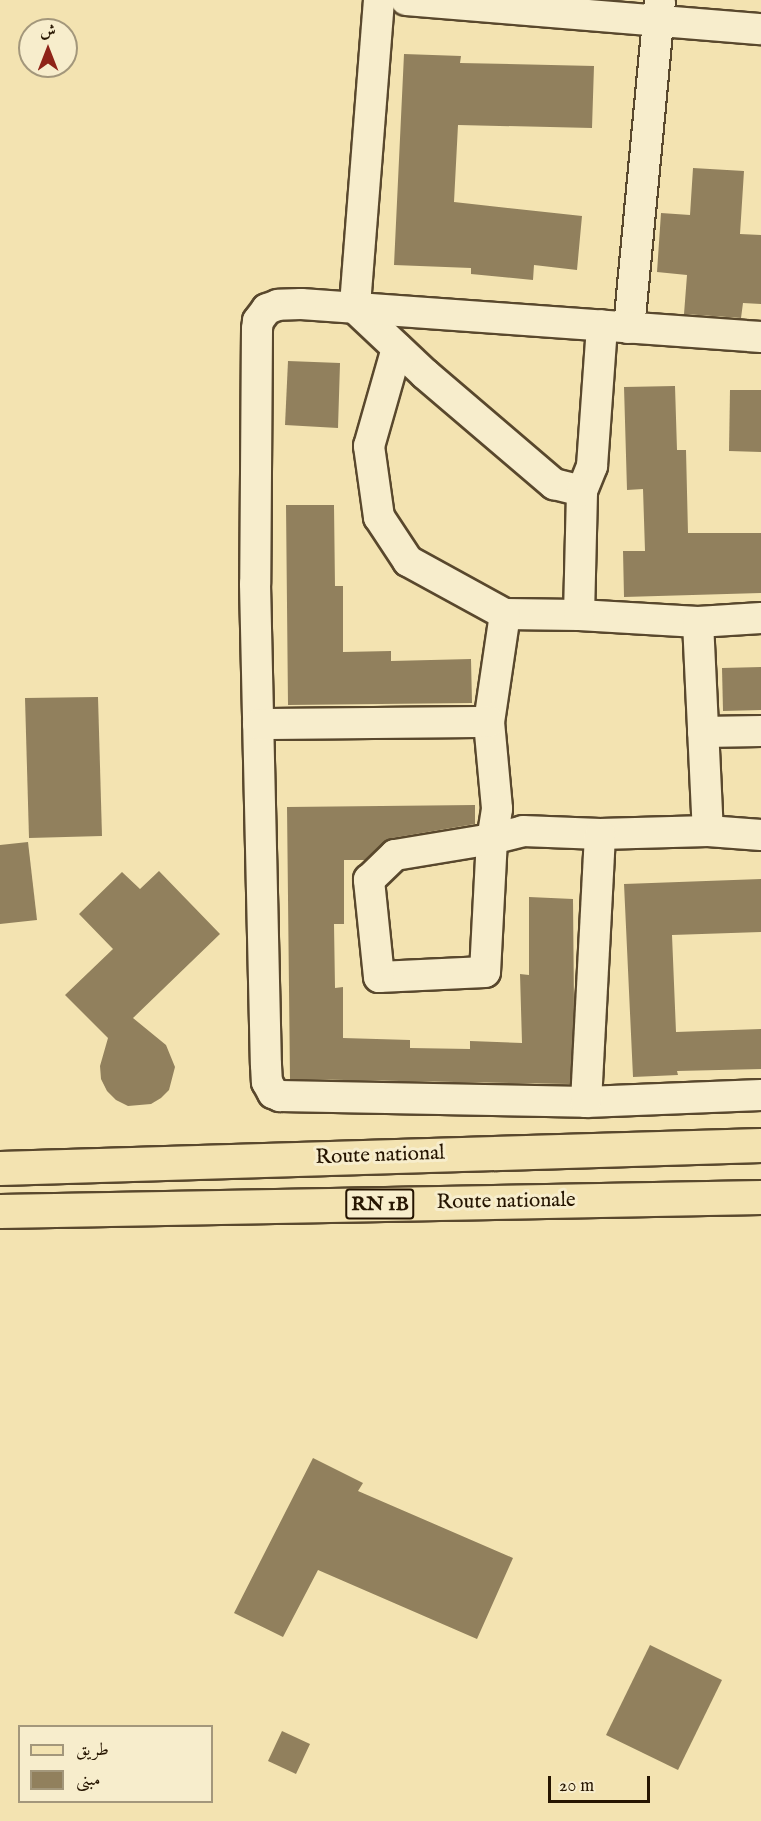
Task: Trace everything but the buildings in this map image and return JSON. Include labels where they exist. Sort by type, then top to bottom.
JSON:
[{"type":"main road","name":"Route national","points":[[0,1168],[761,1145]]},
{"type":"main road","name":"Route nationale","points":[[0,1211],[761,1197]]},
{"type":"street","points":[[355,308],[379,0]]},
{"type":"street","points":[[406,0],[659,11],[761,29]]},
{"type":"street","points":[[579,615],[582,491],[592,466],[616,327],[659,11]]},
{"type":"street","points":[[761,337],[355,308],[278,305],[262,313],[258,321],[255,584],[266,1065],[267,1082],[273,1093],[280,1096],[586,1102],[761,1095]]},
{"type":"street","points":[[355,308],[397,348],[554,484],[582,491]]},
{"type":"street","points":[[397,348],[369,446],[379,517],[408,561],[505,614],[579,615],[698,622],[761,618]]},
{"type":"street","points":[[505,614],[489,722],[497,809],[492,839],[485,972],[379,977],[369,880],[395,855],[492,839],[523,831],[600,834],[708,831],[761,835]]},
{"type":"street","points":[[698,622],[708,831]]},
{"type":"street","points":[[258,724],[489,722]]},
{"type":"street","points":[[703,732],[761,730]]},
{"type":"street","points":[[586,1102],[600,834]]}]
